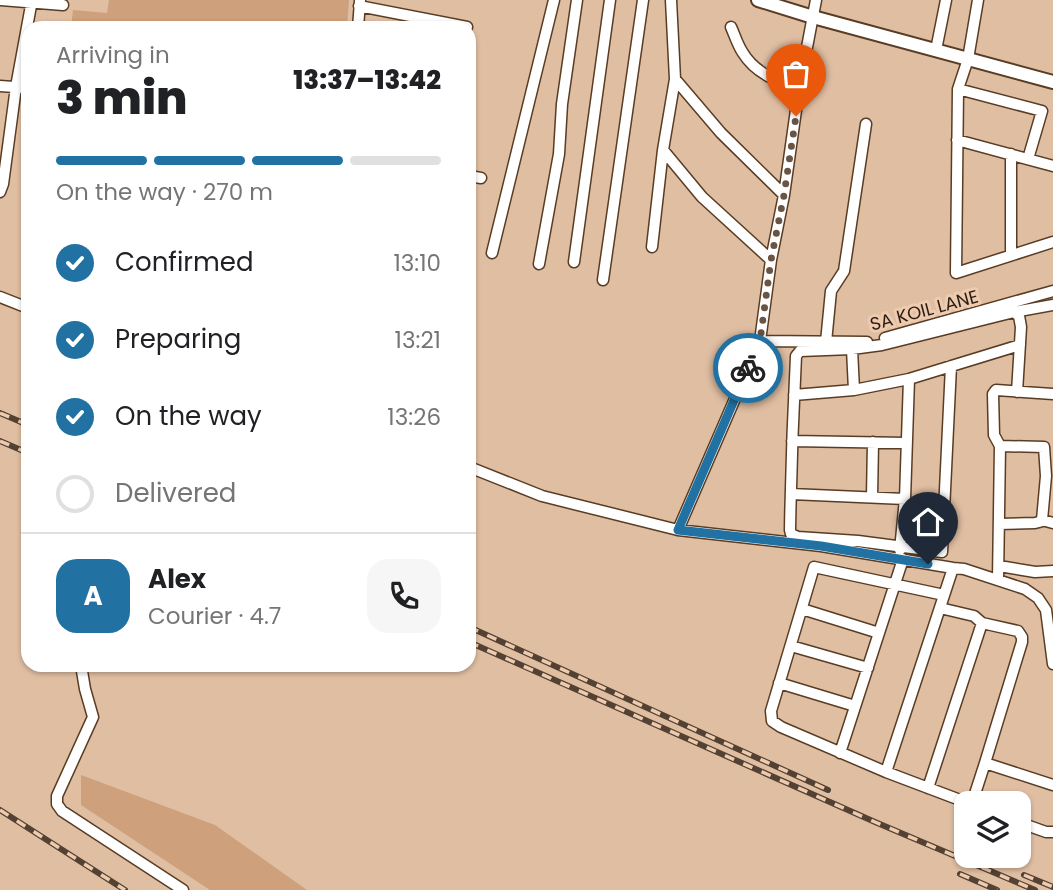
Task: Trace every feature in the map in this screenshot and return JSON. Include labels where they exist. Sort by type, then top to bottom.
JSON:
[{"type":"street","points":[[1,0],[63,5]]},
{"type":"street","points":[[492,253],[554,0]]},
{"type":"street","points":[[539,264],[559,154],[562,104],[577,0]]},
{"type":"street","points":[[574,262],[610,0]]},
{"type":"street","points":[[603,280],[643,0]]},
{"type":"street","points":[[652,247],[663,150],[675,79],[671,0]]},
{"type":"street","points":[[758,0],[1053,82]]},
{"type":"street","points":[[678,530],[760,341],[771,260],[816,0]]},
{"type":"street","points":[[936,50],[946,0]]},
{"type":"street","points":[[978,0],[968,59],[958,89],[956,273],[1053,242]]},
{"type":"street","points":[[28,21],[32,2]]},
{"type":"street","points":[[359,21],[360,3],[440,21]]},
{"type":"street","points":[[731,27],[743,54],[762,73],[800,89]]},
{"type":"street","points":[[0,192],[21,60]]},
{"type":"street","points":[[675,79],[721,132],[784,195]]},
{"type":"street","points":[[0,86],[21,87]]},
{"type":"street","points":[[958,89],[1042,111],[1028,159]]},
{"type":"street","points":[[826,342],[831,291],[844,271],[866,124]]},
{"type":"street","points":[[957,140],[1053,166]]},
{"type":"street","points":[[663,150],[702,197],[771,260]]},
{"type":"street","points":[[1011,154],[1011,255]]},
{"type":"street","points":[[476,177],[481,178]]},
{"type":"street","name":"SA KOIL LANE","points":[[760,341],[872,342],[1053,291]]},
{"type":"street","points":[[0,298],[21,306]]},
{"type":"street","points":[[951,366],[942,552],[794,535],[790,530],[790,494],[794,395],[800,351],[883,345],[1014,312],[1053,306]]},
{"type":"street","points":[[1014,312],[1019,316],[1021,327],[1017,391]]},
{"type":"street","points":[[794,395],[855,390],[909,379],[1020,345]]},
{"type":"street","points":[[852,349],[855,390]]},
{"type":"street","points":[[840,753],[901,559],[909,379]]},
{"type":"street","points":[[998,580],[1000,446],[994,435],[993,394],[996,390],[1053,394]]},
{"type":"street","points":[[792,441],[906,443]]},
{"type":"street","points":[[872,497],[873,443]]},
{"type":"street","points":[[1000,446],[1048,448],[1048,505],[1042,520]]},
{"type":"street","points":[[476,470],[542,496],[678,530],[821,546],[901,559],[953,568],[1025,589],[1038,598],[1046,610],[1053,664]]},
{"type":"street","points":[[790,494],[905,499]]},
{"type":"street","points":[[999,524],[1035,523],[1042,520],[1053,523]]},
{"type":"street","points":[[999,566],[1035,572],[1053,571]]},
{"type":"street","points":[[944,596],[814,567],[771,711],[772,721],[781,727],[886,772],[954,797]]},
{"type":"street","points":[[886,772],[953,568]]},
{"type":"street","points":[[940,608],[974,616],[982,623],[1018,631],[1022,637],[974,791]]},
{"type":"street","points":[[802,609],[879,633]]},
{"type":"street","points":[[928,788],[982,623]]},
{"type":"street","points":[[791,646],[868,668]]},
{"type":"street","points":[[82,672],[93,717],[63,779],[57,804],[62,811],[183,890]]},
{"type":"street","points":[[779,683],[855,706]]},
{"type":"street","points":[[985,763],[1053,785]]},
{"type":"street","points":[[1031,827],[1053,832]]},
{"type":"shaded area","points":[[109,0],[349,0],[348,21],[72,21],[73,10],[107,13]]},
{"type":"shaded area","points":[[81,775],[215,825],[307,890],[210,890],[81,805]]},
{"type":"railway","points":[[0,413],[21,422]]},
{"type":"railway","points":[[0,441],[21,450]]},
{"type":"railway","points":[[476,630],[828,790]]},
{"type":"railway","points":[[476,645],[1035,890]]},
{"type":"railway","points":[[0,810],[125,890]]},
{"type":"railway","points":[[960,874],[997,890]]},
{"type":"railway","points":[[1024,875],[1053,887]]},
{"type":"way so far","points":[[748,368],[760,341],[796,116]]},
{"type":"route","points":[[748,368],[678,530],[821,546],[928,564]]}]
